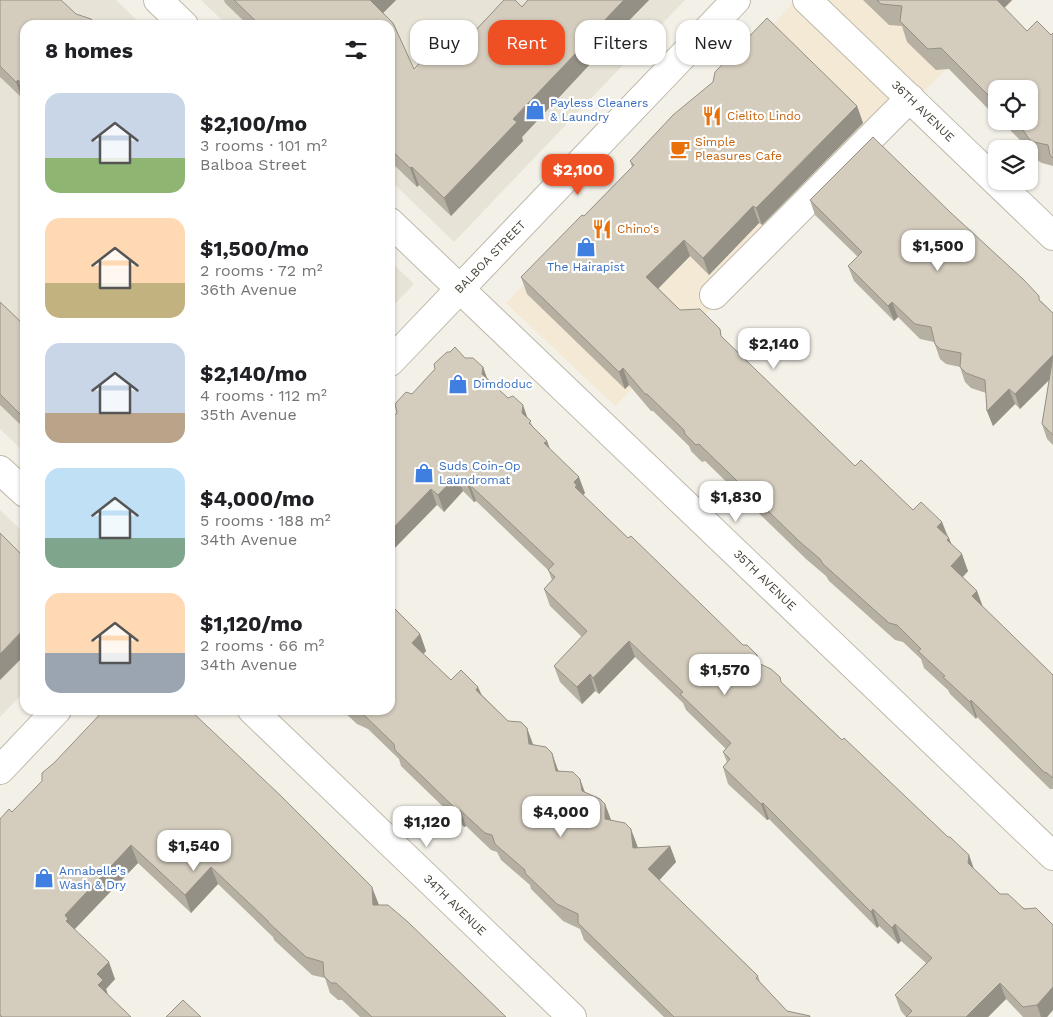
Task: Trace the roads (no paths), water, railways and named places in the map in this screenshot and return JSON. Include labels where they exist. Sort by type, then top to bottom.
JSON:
[{"type":"street","points":[[158,0],[179,20]]},
{"type":"street","name":"BALBOA STREET","points":[[395,357],[736,0]]},
{"type":"street","name":"36TH AVENUE","points":[[807,0],[1053,236]]},
{"type":"street","points":[[714,295],[910,98]]},
{"type":"street","name":"35TH AVENUE","points":[[395,227],[1053,856]]},
{"type":"street","points":[[0,470],[20,489]]},
{"type":"street","points":[[0,770],[52,715]]},
{"type":"street","name":"34TH AVENUE","points":[[257,715],[572,1017]]},
{"type":"place","name":"Payless Cleaners & Laundry","points":[[535,110]]},
{"type":"place","name":"Cielito Lindo","points":[[712,116]]},
{"type":"place","name":"Simple Pleasures Cafe","points":[[680,149]]},
{"type":"place","name":"Chino's","points":[[602,229]]},
{"type":"place","name":"The Hairapist","points":[[586,247]]},
{"type":"place","name":"Dimdoduc","points":[[458,384]]},
{"type":"place","name":"Suds Coin-Op Laundromat","points":[[424,473]]},
{"type":"place","name":"Annabelle's Wash & Dry","points":[[44,878]]}]
